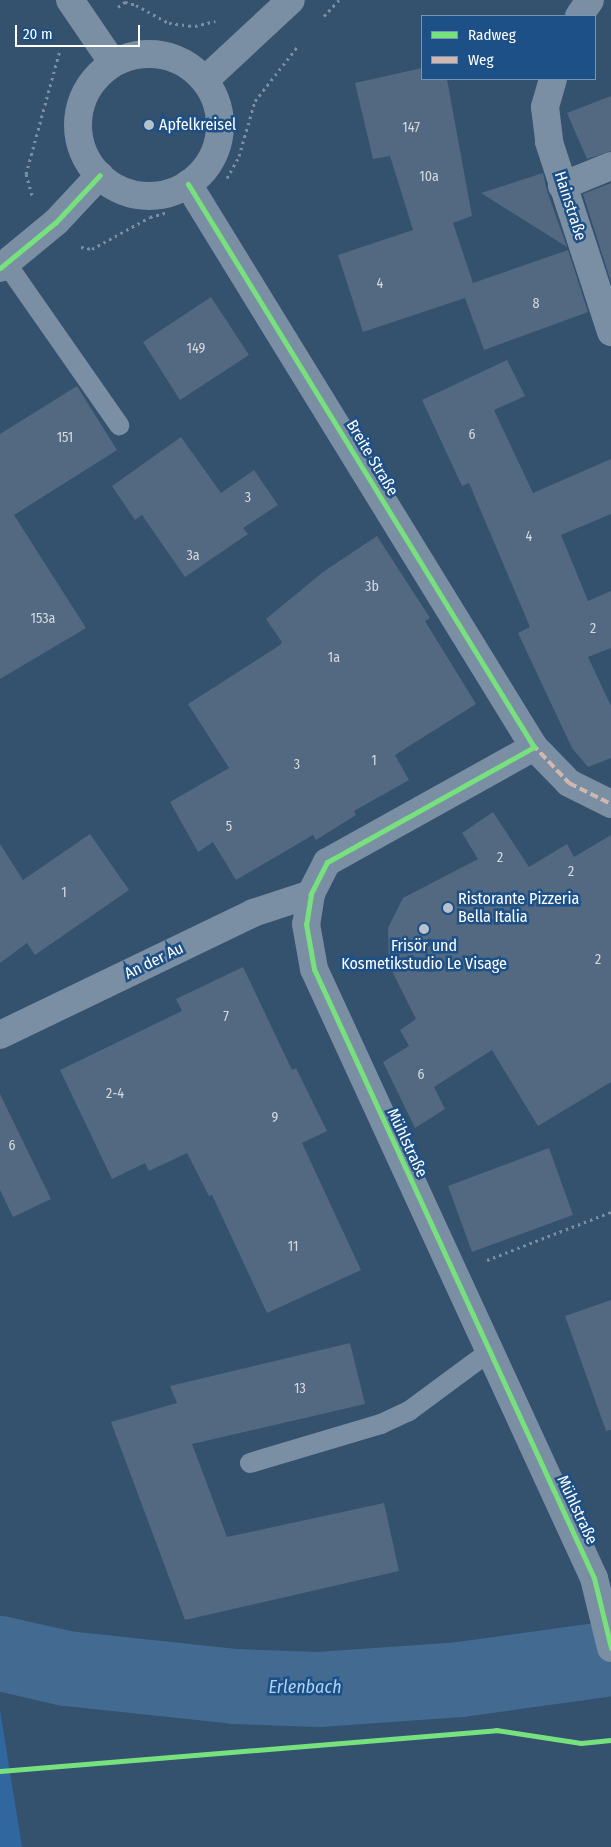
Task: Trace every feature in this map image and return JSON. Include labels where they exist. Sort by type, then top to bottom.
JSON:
[{"type":"street","points":[[70,0],[113,63]]},
{"type":"street","points":[[205,80],[292,0]]},
{"type":"street","points":[[580,15],[590,0]]},
{"type":"street","points":[[162,54],[184,62],[205,80],[217,102],[220,133],[212,158],[194,194],[171,192],[148,196],[123,191],[100,175],[86,158],[78,120],[87,89],[113,63],[136,55],[162,54]]},
{"type":"street","name":"Hainstraße","points":[[553,80],[545,107],[546,123],[562,186],[611,332]]},
{"type":"street","points":[[562,186],[611,166]]},
{"type":"street","points":[[3,266],[56,222],[100,175]]},
{"type":"street","name":"Breite Straße","points":[[194,194],[534,747],[569,783],[611,804]]},
{"type":"street","name":"Mühlstraße","points":[[534,747],[328,862],[311,894],[306,924],[314,969],[590,1570],[605,1619],[611,1648]]},
{"type":"street","name":"An der Au","points":[[0,1035],[253,913],[311,894]]},
{"type":"lane","points":[[3,266],[119,425]]},
{"type":"lane","points":[[250,1463],[388,1421],[410,1410],[490,1351]]},
{"type":"path","points":[[320,21],[339,0]]},
{"type":"path","points":[[217,20],[195,26],[169,23],[125,2],[87,25],[61,45],[26,174],[28,190],[83,249],[92,249],[194,194],[227,179],[240,156],[255,101],[301,42]]},
{"type":"path","points":[[454,1273],[611,1212]]},
{"type":"shaded area","points":[[0,1710],[22,1847],[0,1847]]},
{"type":"building","points":[[421,68],[421,80],[447,80],[472,216],[453,223],[473,283],[568,250],[588,312],[484,350],[465,298],[363,332],[338,255],[413,230],[390,156],[373,159],[355,83]]},
{"type":"building","points":[[611,96],[611,151],[587,159],[567,113]]},
{"type":"building","points":[[543,173],[547,191],[567,247],[481,193]]},
{"type":"building","points":[[611,183],[611,282],[583,194]]},
{"type":"building","points":[[211,297],[249,355],[180,400],[143,342]]},
{"type":"building","points":[[507,360],[525,396],[494,410],[533,493],[611,459],[611,514],[561,535],[588,601],[611,591],[611,648],[588,657],[611,706],[611,758],[588,767],[572,748],[518,633],[530,627],[469,483],[462,486],[422,400]]},
{"type":"building","points":[[77,386],[117,450],[14,515],[86,628],[0,679],[0,434]]},
{"type":"building","points":[[181,437],[221,493],[254,470],[278,505],[243,528],[248,534],[185,577],[142,515],[135,520],[112,486]]},
{"type":"building","points":[[377,536],[430,618],[425,621],[476,704],[395,755],[409,780],[354,811],[356,815],[316,840],[313,835],[236,880],[213,842],[198,852],[170,802],[229,768],[188,704],[280,645],[282,642],[266,619],[323,572]]},
{"type":"building","points":[[493,812],[529,867],[567,844],[574,857],[611,835],[611,1082],[538,1126],[492,1050],[434,1087],[445,1109],[415,1128],[383,1062],[409,1046],[400,1030],[416,1019],[389,965],[388,928],[403,898],[478,859],[462,833]]},
{"type":"building","points":[[90,834],[129,890],[35,955],[27,943],[0,963],[0,844],[23,880]]},
{"type":"building","points":[[243,967],[292,1070],[296,1068],[327,1131],[302,1143],[361,1270],[267,1313],[212,1195],[209,1196],[187,1153],[149,1171],[145,1163],[112,1179],[60,1070],[182,1011],[176,999]]},
{"type":"building","points":[[0,1094],[51,1199],[13,1217],[0,1190]]},
{"type":"building","points":[[549,1148],[573,1215],[472,1252],[448,1186]]},
{"type":"building","points":[[611,1300],[611,1430],[606,1431],[565,1316]]},
{"type":"building","points":[[350,1343],[365,1404],[192,1444],[227,1537],[384,1503],[399,1571],[185,1620],[111,1422],[177,1403],[170,1386]]},
{"type":"waterway","name":"Erlenbach","points":[[0,1653],[66,1668],[235,1686],[318,1689],[460,1679],[611,1658]]},
{"type":"marked path","points":[[532,744],[569,783],[611,804]]},
{"type":"cycle path","points":[[0,268],[56,222],[100,175]]},
{"type":"cycle path","points":[[188,184],[534,747],[327,862],[311,894],[306,924],[314,969],[594,1578],[611,1648]]},
{"type":"cycle path","points":[[0,1771],[496,1730],[581,1743],[611,1740]]},
{"type":"place","name":"Apfelkreisel","points":[[149,125]]},
{"type":"place","name":"Ristorante Pizzeria Bella Italia","points":[[448,908]]},
{"type":"place","name":"Frisör und Kosmetikstudio Le Visage","points":[[424,929]]}]
